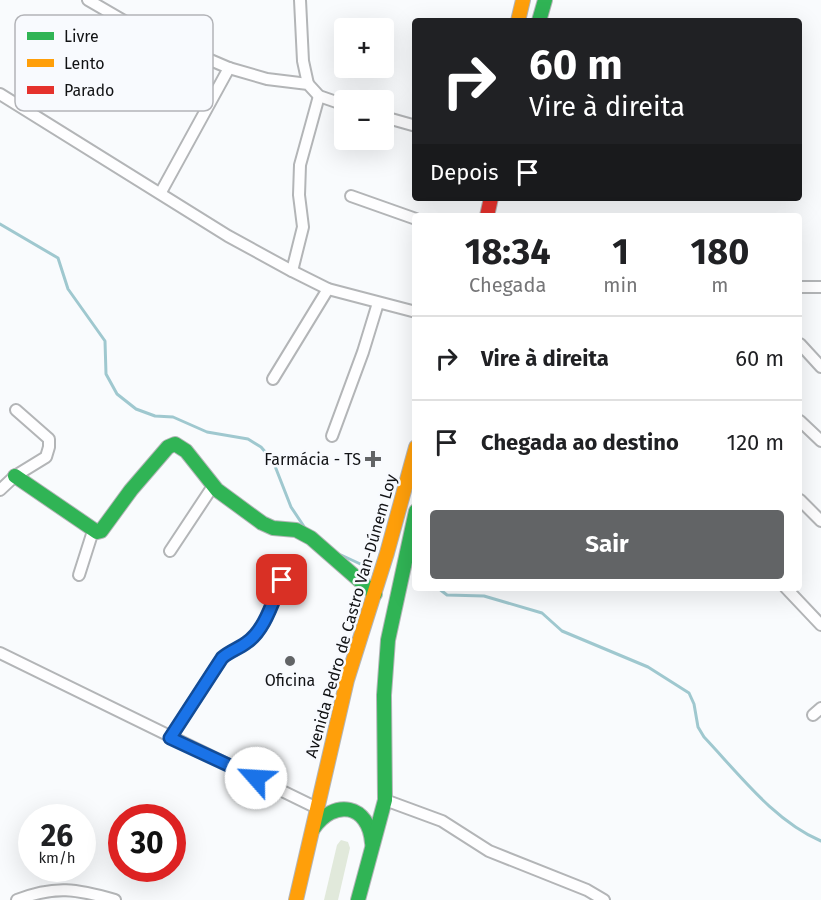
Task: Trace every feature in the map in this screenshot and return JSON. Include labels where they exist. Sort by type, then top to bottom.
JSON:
[{"type":"main road","points":[[519,18],[523,0]]},
{"type":"main road","points":[[540,18],[545,0]]},
{"type":"main road","points":[[15,476],[59,504],[93,531],[101,531],[131,490],[168,447],[175,444],[186,451],[213,486],[262,523],[273,528],[296,530],[311,538],[376,591]]},
{"type":"main road","name":"Avenida Pedro de Castro Van-Dúnem Loy","points":[[296,900],[347,680],[376,591],[412,462]]},
{"type":"main road","name":"Avenida Pedro de Castro Van-Dúnem Loy","points":[[358,900],[385,800],[385,686],[391,623],[412,527]]},
{"type":"main road","points":[[312,834],[315,824],[325,813],[334,809],[349,809],[358,812],[368,822],[372,836],[371,846]]},
{"type":"street","points":[[88,0],[114,15]]},
{"type":"street","points":[[300,0],[303,62],[308,84],[319,96],[334,101]]},
{"type":"street","points":[[213,61],[267,80],[308,84]]},
{"type":"street","points":[[213,97],[229,68]]},
{"type":"street","points":[[0,94],[15,103]]},
{"type":"street","points":[[292,271],[303,227],[299,195],[300,165],[319,96]]},
{"type":"street","points":[[28,111],[161,192],[228,236],[292,271],[328,288],[412,311]]},
{"type":"street","points":[[161,192],[205,111]]},
{"type":"street","points":[[394,120],[412,125]]},
{"type":"street","points":[[351,196],[412,218]]},
{"type":"street","points":[[802,286],[821,287]]},
{"type":"street","points":[[273,379],[328,288]]},
{"type":"street","points":[[332,436],[363,352],[378,303]]},
{"type":"street","points":[[802,346],[821,367]]},
{"type":"street","points":[[0,490],[15,476],[46,457],[50,447],[49,439],[16,411]]},
{"type":"street","points":[[802,423],[821,441]]},
{"type":"street","points":[[170,550],[213,486]]},
{"type":"street","points":[[802,502],[821,521]]},
{"type":"street","points":[[80,575],[93,531]]},
{"type":"street","points":[[170,738],[222,658],[231,650],[247,643],[257,633],[282,580]]},
{"type":"street","points":[[789,591],[821,625]]},
{"type":"street","points":[[0,653],[317,808]]},
{"type":"street","points":[[385,800],[442,821],[489,851],[572,884],[604,900]]},
{"type":"street","points":[[17,900],[40,891],[69,890],[115,900]]},
{"type":"shaded area","points":[[341,840],[348,842],[350,848],[338,900],[324,900],[337,845]]},
{"type":"waterway","points":[[0,224],[58,258],[68,289],[105,341],[106,374],[117,394],[136,409],[155,416],[173,417],[207,432],[248,439],[261,447],[273,461],[291,507],[305,528]]},
{"type":"waterway","points":[[341,555],[369,568]]},
{"type":"waterway","points":[[442,591],[447,595],[484,596],[542,613],[562,631],[648,667],[689,693],[694,704],[698,727],[704,737],[773,809],[788,822],[821,841]]},
{"type":"traffic: fast","points":[[540,18],[545,0]]},
{"type":"traffic: fast","points":[[15,476],[97,532],[101,531],[131,490],[168,447],[175,444],[186,451],[217,490],[262,523],[273,528],[296,530],[311,538],[375,594]]},
{"type":"traffic: fast","points":[[358,900],[385,800],[384,695],[388,640],[412,529]]},
{"type":"traffic: fast","points":[[313,829],[321,819],[331,813],[349,810],[358,813],[364,820],[372,843]]},
{"type":"traffic: slow","points":[[519,18],[523,0]]},
{"type":"traffic: slow","points":[[296,900],[347,680],[387,553],[412,462]]},
{"type":"traffic: jam","points":[[488,213],[490,201]]},
{"type":"place","name":"Farmácia - TS","points":[[373,459]]},
{"type":"place","name":"Oficina","points":[[290,661]]},
{"type":"route","points":[[256,778],[170,738],[222,658],[231,650],[247,643],[257,633],[282,580]]}]
